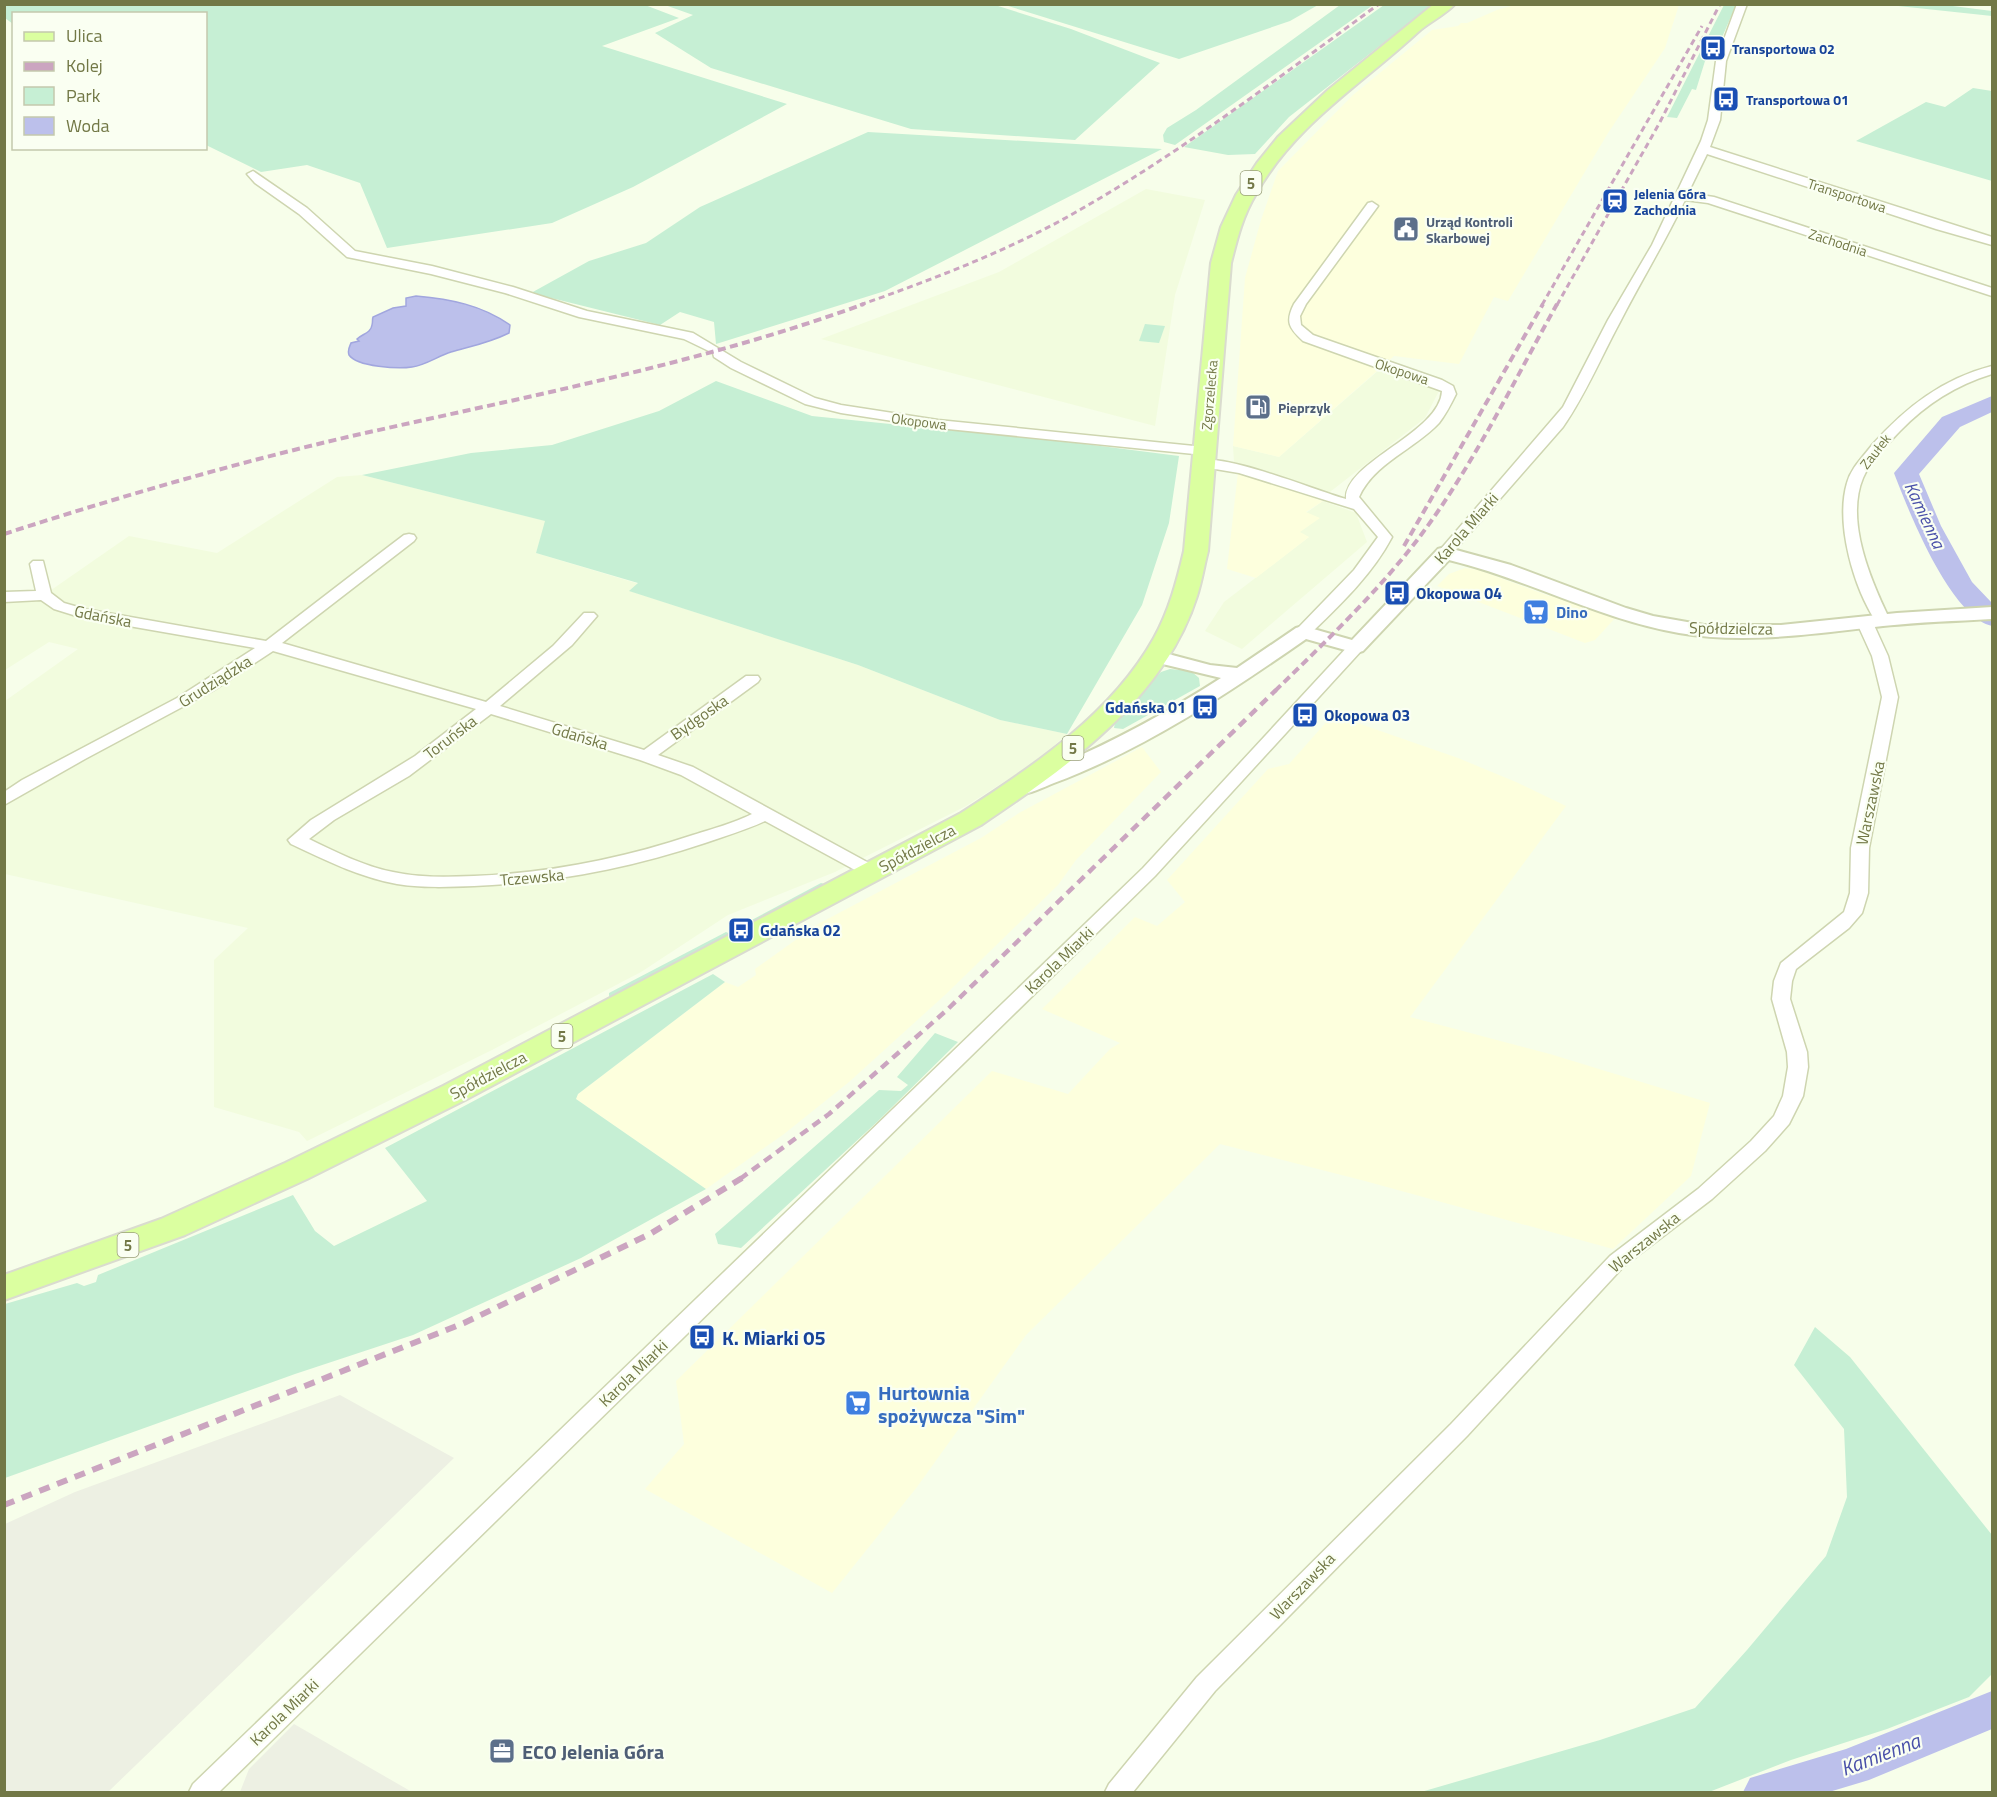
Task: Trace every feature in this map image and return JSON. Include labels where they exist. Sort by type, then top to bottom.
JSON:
[{"type":"main road","name":"Zgorzelecka","points":[[1016,790],[1069,751],[1123,698],[1157,657],[1174,627],[1193,569],[1221,263],[1232,222],[1246,192],[1270,156],[1306,117],[1406,36],[1433,9],[1447,4]]},
{"type":"main road","name":"Spółdzielcza","points":[[4,1288],[158,1234],[277,1180],[454,1093],[971,819],[1016,790]]},
{"type":"street","name":"Karola Miarki","points":[[202,1792],[1149,872],[1445,553],[1558,424],[1570,407],[1614,320],[1658,244],[1703,149],[1714,120],[1725,43],[1742,4]]},
{"type":"street","name":"Transportowa","points":[[1703,149],[1992,241]]},
{"type":"street","name":"Okopowa","points":[[253,174],[259,181],[303,211],[351,254],[432,270],[509,290],[584,314],[688,336],[736,365],[810,401],[841,410],[938,424],[1204,457],[1332,501],[1358,506]]},
{"type":"street","name":"Zachodnia","points":[[1682,196],[1710,200],[1992,292]]},
{"type":"street","name":"Okopowa","points":[[1358,506],[1353,492],[1372,470],[1433,421],[1449,393],[1448,389],[1437,383],[1308,338],[1295,326],[1294,316],[1300,304],[1372,206]]},
{"type":"street","name":"Zaułek","points":[[1873,622],[1865,585],[1854,554],[1853,488],[1858,471],[1895,425],[1909,412],[1954,382],[1992,370]]},
{"type":"street","points":[[1016,790],[1080,765],[1209,695],[1303,632],[1348,585],[1373,556],[1385,537],[1358,506]]},
{"type":"street","name":"Grudziądzka","points":[[4,800],[33,780],[149,721],[208,687],[269,646],[410,538]]},
{"type":"street","name":"Spółdzielcza","points":[[1445,553],[1478,560],[1643,618],[1691,629],[1734,632],[1992,613]]},
{"type":"street","points":[[4,612],[12,597],[44,596],[39,564]]},
{"type":"street","name":"Gdańska","points":[[44,596],[59,606],[83,613],[269,646],[490,707],[646,756],[687,771],[872,872]]},
{"type":"street","name":"Toruńska","points":[[297,840],[311,827],[386,783],[438,747],[490,707],[576,634],[589,616]]},
{"type":"street","name":"Warszawska","points":[[1118,1792],[1206,1684],[1459,1430],[1617,1261],[1705,1194],[1758,1146],[1782,1119],[1793,1096],[1798,1067],[1797,1052],[1781,999],[1783,981],[1788,968],[1793,963],[1808,949],[1844,924],[1853,913],[1859,893],[1860,848],[1890,697],[1873,622]]},
{"type":"street","points":[[1303,632],[1356,647]]},
{"type":"street","points":[[1157,657],[1209,671],[1239,674]]},
{"type":"street","name":"Bydgoska","points":[[646,756],[752,679]]},
{"type":"street","name":"Tczewska","points":[[297,840],[349,865],[394,878],[444,882],[531,879],[611,866],[675,849],[765,814]]},
{"type":"shaded area","points":[[1518,4],[1679,5],[1665,48],[1608,133],[1508,301],[1494,297],[1459,364],[1394,356],[1279,457],[1233,446],[1245,278],[1261,220],[1278,171],[1353,95],[1432,30],[1458,26]]},
{"type":"shaded area","points":[[1146,189],[1205,200],[1175,295],[1155,426],[821,339],[999,272]]},
{"type":"shaded area","points":[[1379,370],[1439,391],[1425,418],[1326,495],[1234,462],[1233,446],[1279,457]]},
{"type":"shaded area","points":[[1238,472],[1323,501],[1306,512],[1320,518],[1300,532],[1309,537],[1256,578],[1227,569]]},
{"type":"shaded area","points":[[362,475],[546,521],[536,553],[639,584],[630,591],[858,665],[1000,720],[1067,734],[1037,761],[966,806],[835,872],[728,915],[641,972],[492,1050],[307,1141],[299,1132],[214,1107],[214,960],[248,928],[5,874],[5,701],[78,649],[49,642],[5,670],[4,596],[44,595],[129,536],[217,553],[337,477]]},
{"type":"shaded area","points":[[1323,501],[1356,513],[1367,542],[1242,649],[1205,631],[1224,602],[1309,537],[1299,533],[1306,513]]},
{"type":"shaded area","points":[[1465,568],[1479,570],[1549,596],[1552,593],[1617,616],[1595,640],[1585,643],[1437,586],[1449,574]]},
{"type":"shaded area","points":[[1330,718],[1343,718],[1458,758],[1566,806],[1410,1017],[1550,1054],[1710,1103],[1691,1176],[1613,1249],[1220,1144],[1026,1335],[917,1487],[832,1593],[645,1489],[684,1444],[676,1381],[992,1071],[1068,1094],[1110,1049],[1120,1043],[1042,1009],[1135,917],[1157,926],[1185,902],[1167,880],[1268,769],[1289,764]]},
{"type":"shaded area","points":[[1142,747],[1161,772],[1076,860],[1058,885],[946,994],[849,1082],[784,1134],[706,1189],[576,1099],[578,1094],[725,982],[738,987],[756,975],[755,969],[818,924],[981,838],[1019,813]]},
{"type":"shaded area","points":[[340,1395],[454,1458],[108,1792],[5,1792],[5,1524],[75,1492]]},
{"type":"shaded area","points":[[294,1724],[412,1792],[240,1792],[249,1769]]},
{"type":"green space","points":[[5,4],[645,5],[679,18],[602,46],[787,104],[633,187],[552,223],[387,248],[360,183],[307,165],[261,172],[207,145],[207,12],[12,12],[12,23],[5,18]]},
{"type":"green space","points":[[665,5],[995,5],[1071,29],[1160,63],[1075,140],[911,129],[711,68],[655,33],[693,15]]},
{"type":"green space","points":[[1005,5],[1318,5],[1290,21],[1179,59]]},
{"type":"green space","points":[[1340,5],[1373,5],[1175,145],[1164,142],[1163,135],[1167,128],[1196,110]]},
{"type":"green space","points":[[1384,5],[1431,5],[1399,35],[1395,34],[1289,117],[1255,154],[1228,155],[1184,147]]},
{"type":"green space","points":[[1724,5],[1736,5],[1720,42],[1713,44],[1708,51],[1712,60],[1705,61],[1696,90],[1692,89],[1677,118],[1667,117]]},
{"type":"green space","points":[[1889,5],[1945,5],[1992,11],[1992,16]]},
{"type":"green space","points":[[1945,5],[1992,5],[1992,6]]},
{"type":"green space","points":[[1973,88],[1992,91],[1992,181],[1856,141],[1926,102],[1945,107]]},
{"type":"green space","points":[[868,132],[1162,149],[885,291],[716,344],[714,322],[680,312],[660,325],[531,293],[589,261],[646,243],[700,207]]},
{"type":"green space","points":[[1145,324],[1165,326],[1159,343],[1139,341]]},
{"type":"green space","points":[[716,381],[812,416],[1077,443],[1179,456],[1169,523],[1142,605],[1067,734],[1000,720],[858,665],[629,591],[638,583],[536,553],[545,521],[362,475],[471,453],[552,445],[659,411]]},
{"type":"green space","points":[[1170,669],[1191,671],[1199,678],[1200,686],[1123,729],[1114,728],[1115,722],[1154,678]]},
{"type":"green space","points":[[821,883],[828,885],[751,925],[748,922]]},
{"type":"green space","points":[[726,932],[733,935],[612,999],[609,996],[609,993]]},
{"type":"green space","points":[[713,974],[725,982],[578,1094],[576,1099],[706,1189],[581,1258],[413,1335],[295,1374],[5,1478],[5,1304],[77,1283],[84,1286],[96,1282],[98,1275],[293,1195],[315,1231],[334,1246],[427,1201],[385,1148]]},
{"type":"green space","points":[[935,1033],[958,1042],[877,1122],[741,1248],[718,1244],[715,1234],[879,1090],[901,1091],[908,1085],[897,1077]]},
{"type":"green space","points":[[1815,1327],[1850,1357],[1992,1535],[1992,1674],[1969,1697],[1887,1729],[1791,1760],[1709,1792],[1421,1792],[1600,1740],[1695,1708],[1747,1650],[1826,1556],[1847,1497],[1844,1429],[1794,1365]]},
{"type":"water","points":[[416,296],[453,301],[488,312],[510,325],[509,333],[412,367],[369,365],[349,355],[348,350],[351,343],[359,341],[357,339],[370,330],[373,317],[393,308],[406,306],[406,298]]},
{"type":"waterway","name":"Kamienna","points":[[1992,403],[1951,422],[1906,473],[1928,526],[1961,586],[1992,618]]},
{"type":"waterway","name":"Kamienna","points":[[1766,1792],[1853,1766],[1992,1710]]},
{"type":"railway","points":[[860,305],[987,256],[1060,221],[1102,197],[1223,118],[1379,4]]},
{"type":"railway","points":[[1557,305],[1660,122],[1720,4]]},
{"type":"railway","points":[[1542,305],[1702,26]]},
{"type":"railway","points":[[4,534],[221,469],[352,436],[675,362],[802,325],[864,304]]},
{"type":"railway","points":[[1404,546],[1543,304]]},
{"type":"railway","points":[[1275,691],[1369,596],[1421,535],[1459,480],[1557,304]]},
{"type":"railway","points":[[740,1179],[829,1114],[948,1009],[1276,690]]},
{"type":"railway","points":[[4,1505],[464,1323],[650,1234],[742,1178]]},
{"type":"place","name":"Transportowa 02","points":[[1713,48]]},
{"type":"place","name":"Transportowa 01","points":[[1726,99]]},
{"type":"place","name":"Jelenia Góra Zachodnia","points":[[1615,201]]},
{"type":"place","name":"Urząd Kontroli Skarbowej","points":[[1406,229]]},
{"type":"place","name":"Pieprzyk","points":[[1258,407]]},
{"type":"place","name":"Okopowa 04","points":[[1397,593]]},
{"type":"place","name":"Dino","points":[[1536,612]]},
{"type":"place","name":"Gdańska 01","points":[[1205,707]]},
{"type":"place","name":"Okopowa 03","points":[[1305,715]]},
{"type":"place","name":"Gdańska 02","points":[[741,930]]},
{"type":"place","name":"K. Miarki 05","points":[[702,1337]]},
{"type":"place","name":"Hurtownia spożywcza \"Sim\"","points":[[858,1403]]},
{"type":"place","name":"ECO Jelenia Góra","points":[[502,1751]]}]
